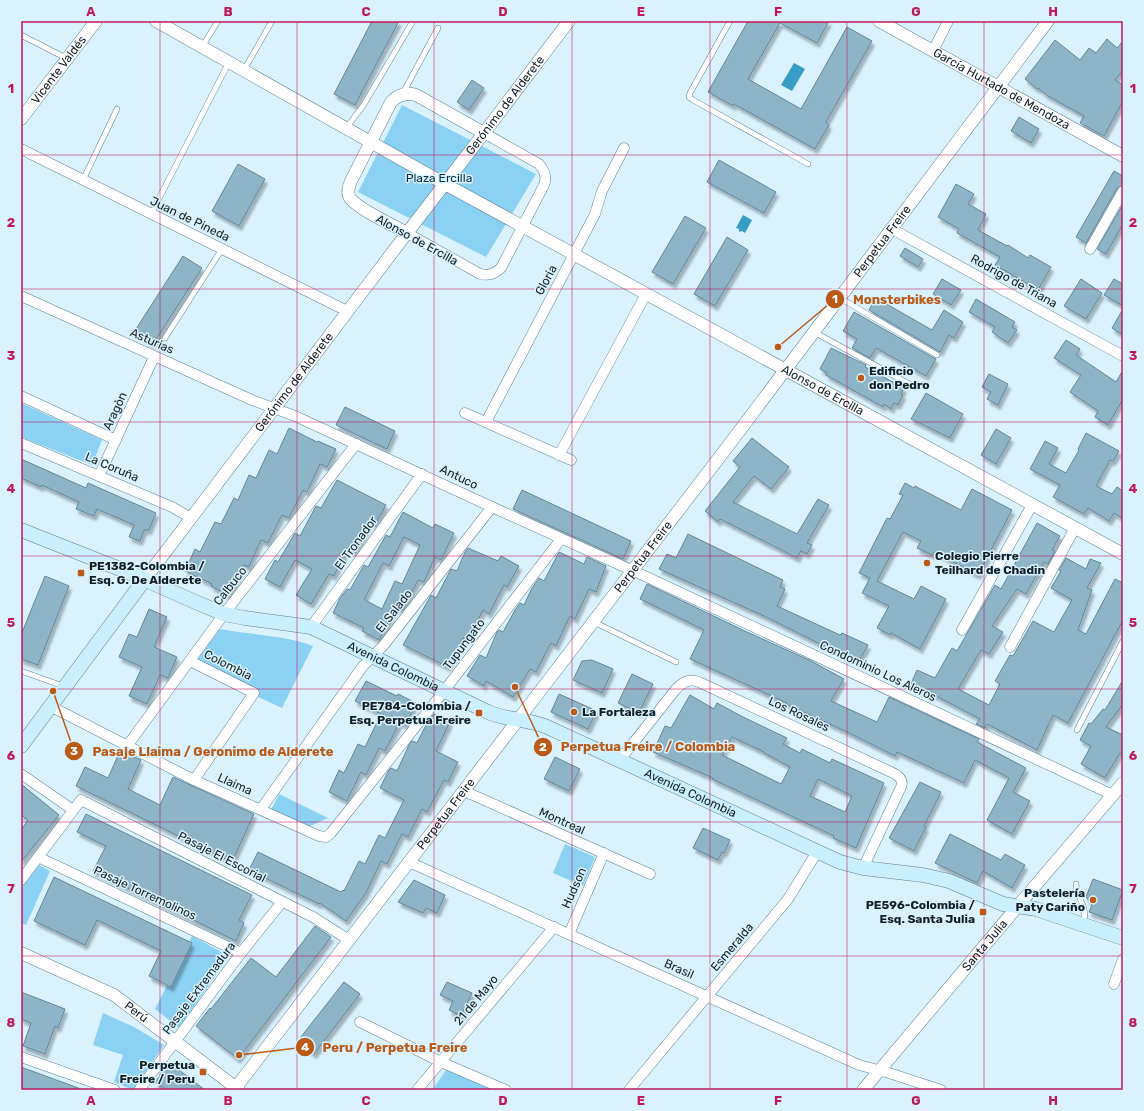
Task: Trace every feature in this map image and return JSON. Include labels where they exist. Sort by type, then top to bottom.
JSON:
[{"type":"main road","name":"Avenida Colombia","points":[[21,530],[145,579],[224,614],[311,627],[495,715],[508,719],[538,723],[840,862],[863,868],[933,877],[962,886],[1003,904],[1036,909],[1123,938]]},
{"type":"main road","name":"Gerónimo de Alderete","points":[[21,746],[145,579]]},
{"type":"street","name":"Vicente Valdés","points":[[21,119],[96,21]]},
{"type":"street","name":"Alonso de Ercilla","points":[[156,21],[445,184],[1123,554]]},
{"type":"street","name":"Gerónimo de Alderete","points":[[145,579],[347,311],[569,21]]},
{"type":"street","name":"García Hurtado de Mendoza","points":[[880,21],[1123,156]]},
{"type":"street","points":[[933,51],[948,21]]},
{"type":"street","name":"Perpetua Freire","points":[[236,1089],[786,370],[1048,21]]},
{"type":"street","name":"Alonso de Ercilla","points":[[402,94],[416,95],[484,133],[539,164],[545,172],[544,185],[501,268],[496,272],[485,275],[475,272],[355,205],[349,197],[349,186],[351,181],[391,102],[402,94]]},
{"type":"street","name":"Gloria","points":[[486,422],[595,214],[602,191],[624,148]]},
{"type":"street","name":"Juan de Pineda","points":[[21,149],[347,311]]},
{"type":"street","points":[[1090,249],[1123,191]]},
{"type":"street","name":"Rodrigo de Triana","points":[[892,229],[1123,356]]},
{"type":"street","points":[[559,455],[646,294]]},
{"type":"street","name":"Asturias","points":[[21,296],[154,357],[252,400],[274,408]]},
{"type":"street","name":"Aragòn","points":[[99,476],[154,357]]},
{"type":"street","points":[[21,396],[116,440]]},
{"type":"street","name":"Antuco","points":[[274,408],[295,416],[632,571]]},
{"type":"street","points":[[465,412],[571,460]]},
{"type":"street","name":"La Coruña","points":[[21,443],[172,507],[191,518]]},
{"type":"street","name":"Calbuco","points":[[127,746],[224,614],[356,444]]},
{"type":"street","name":"El Tronador","points":[[311,627],[422,474]]},
{"type":"street","points":[[962,630],[1032,505]]},
{"type":"street","name":"El Salado","points":[[261,809],[364,666],[383,646],[492,507]]},
{"type":"street","points":[[1010,647],[1075,528]]},
{"type":"street","name":"Tupungato","points":[[326,837],[331,833],[444,691],[561,539]]},
{"type":"street","name":"Condominio Los Aleros","points":[[632,571],[1113,795]]},
{"type":"street","name":"Colombia","points":[[190,661],[254,693],[194,780]]},
{"type":"street","name":"Los Rosales","points":[[619,761],[676,689],[686,681],[693,680],[699,682],[891,772],[900,778],[902,781],[901,787],[863,868]]},
{"type":"street","name":"Llaima","points":[[50,706],[194,780],[319,836],[326,837]]},
{"type":"street","points":[[21,774],[73,810],[21,880]]},
{"type":"street","name":"Santa Julia","points":[[863,1090],[1123,783]]},
{"type":"street","name":"Montreal","points":[[464,791],[650,874]]},
{"type":"street","name":"Pasaje El Escorial","points":[[73,810],[81,800],[313,917],[349,940]]},
{"type":"street","name":"Esmeralda","points":[[629,1090],[788,899],[817,852]]},
{"type":"street","name":"Hudson","points":[[568,934],[604,853]]},
{"type":"street","name":"Pasaje Torremolinos","points":[[38,857],[241,953]]},
{"type":"street","name":"Brasil","points":[[409,862],[860,1065],[941,1090]]},
{"type":"street","name":"Pasaje Extremadura","points":[[139,1090],[241,953],[282,902]]},
{"type":"street","name":"21 de Mayo","points":[[417,1090],[554,927]]},
{"type":"street","name":"Perú","points":[[21,953],[114,995],[236,1089]]},
{"type":"street","points":[[1114,984],[1123,959]]},
{"type":"street","points":[[360,1022],[441,1062],[506,1090]]},
{"type":"street","points":[[21,1058],[115,1090]]},
{"type":"lane","points":[[202,47],[218,21]]},
{"type":"lane","points":[[244,70],[272,21]]},
{"type":"lane","points":[[346,128],[363,106],[413,21]]},
{"type":"lane","points":[[730,21],[689,97],[808,164]]},
{"type":"lane","points":[[402,94],[438,28]]},
{"type":"lane","points":[[21,35],[68,58]]},
{"type":"lane","points":[[151,214],[229,62]]},
{"type":"lane","points":[[83,180],[117,109]]},
{"type":"lane","points":[[165,338],[222,249]]},
{"type":"lane","points":[[840,298],[937,355]]},
{"type":"lane","points":[[814,332],[911,385]]},
{"type":"lane","points":[[594,622],[676,662]]},
{"type":"lane","points":[[1077,730],[1123,641]]},
{"type":"lane","points":[[21,671],[65,686]]},
{"type":"lane","points":[[1076,884],[1078,895],[1085,909],[1083,924]]},
{"type":"green space","name":"Plaza Ercilla","points":[[402,105],[536,174],[486,257],[358,192]]},
{"type":"green space","points":[[21,403],[102,440],[92,465],[21,437]]},
{"type":"green space","points":[[220,629],[279,637],[313,646],[282,708],[258,697],[260,691],[197,660]]},
{"type":"green space","points":[[279,794],[328,818],[308,827],[271,810]]},
{"type":"green space","points":[[565,844],[595,857],[583,886],[553,873]]},
{"type":"green space","points":[[39,865],[50,871],[26,925],[21,923],[21,888]]},
{"type":"green space","points":[[192,936],[229,956],[179,1028],[155,1009]]},
{"type":"green space","points":[[103,1013],[134,1027],[164,1045],[133,1090],[114,1082],[123,1055],[93,1045]]},
{"type":"green space","points":[[447,1069],[495,1090],[432,1090]]},
{"type":"shaded area","points":[[794,63],[805,69],[792,91],[781,85]]},
{"type":"shaded area","points":[[743,215],[752,220],[745,233],[742,231],[739,232],[739,229],[736,228]]},
{"type":"building","points":[[372,21],[399,21],[355,105],[334,94]]},
{"type":"building","points":[[748,21],[829,21],[817,43],[780,23],[748,79],[801,109],[847,27],[872,41],[826,122],[829,125],[815,149],[734,104],[733,106],[708,92]]},
{"type":"building","points":[[1107,39],[1117,48],[1123,41],[1123,70],[1115,80],[1123,85],[1123,101],[1104,136],[1080,123],[1084,116],[1048,96],[1025,79],[1055,40],[1080,60],[1089,48],[1096,53]]},
{"type":"building","points":[[472,80],[484,88],[469,110],[457,102]]},
{"type":"building","points":[[1019,117],[1039,129],[1031,143],[1011,131]]},
{"type":"building","points":[[719,160],[776,192],[764,213],[707,182]]},
{"type":"building","points":[[238,164],[265,179],[239,226],[212,211]]},
{"type":"building","points":[[1114,171],[1123,176],[1123,185],[1117,188],[1086,243],[1076,237]]},
{"type":"building","points":[[956,184],[974,194],[968,204],[986,214],[978,230],[1007,246],[1008,245],[1028,258],[1030,255],[1051,267],[1038,290],[995,265],[1000,257],[957,233],[959,229],[938,217]]},
{"type":"building","points":[[1123,204],[1123,224],[1106,254],[1097,249]]},
{"type":"building","points":[[685,216],[706,228],[673,284],[652,272]]},
{"type":"building","points":[[727,237],[748,250],[715,306],[694,294]]},
{"type":"building","points":[[905,248],[923,259],[918,267],[900,256]]},
{"type":"building","points":[[183,256],[202,268],[153,344],[134,332]]},
{"type":"building","points":[[942,279],[961,290],[951,305],[933,294]]},
{"type":"building","points":[[1081,279],[1102,293],[1086,319],[1064,306]]},
{"type":"building","points":[[1114,279],[1123,284],[1123,306],[1104,295]]},
{"type":"building","points":[[876,298],[932,330],[944,310],[963,322],[954,338],[949,335],[940,352],[869,310]]},
{"type":"building","points":[[976,299],[1015,322],[1012,327],[1017,330],[1008,343],[992,332],[995,327],[969,312]]},
{"type":"building","points":[[1123,309],[1123,335],[1112,328]]},
{"type":"building","points":[[854,312],[936,359],[926,376],[876,348],[870,358],[852,348],[857,339],[843,331]]},
{"type":"building","points":[[1066,340],[1080,349],[1076,355],[1116,382],[1123,370],[1123,399],[1108,425],[1095,417],[1098,411],[1070,392],[1081,375],[1054,358]]},
{"type":"building","name":"Edificio don Pedro","points":[[831,348],[866,365],[865,367],[904,388],[901,394],[903,395],[898,405],[894,403],[891,409],[884,404],[883,407],[826,375],[827,373],[820,369]]},
{"type":"building","points":[[989,374],[1008,384],[998,405],[987,399],[991,392],[982,387]]},
{"type":"building","points":[[926,393],[963,414],[950,438],[911,419]]},
{"type":"building","points":[[345,407],[395,431],[387,449],[336,425]]},
{"type":"building","points":[[289,428],[317,442],[318,441],[336,449],[327,467],[320,464],[307,492],[303,490],[289,518],[282,515],[268,543],[261,540],[249,567],[244,565],[228,595],[211,586],[212,584],[185,571],[195,549],[200,552],[215,522],[221,524],[234,498],[238,500],[249,475],[256,478],[269,450],[277,454]]},
{"type":"building","points":[[996,429],[1011,438],[996,464],[981,455]]},
{"type":"building","points":[[1086,433],[1119,451],[1113,461],[1110,460],[1096,486],[1112,494],[1117,487],[1123,491],[1123,519],[1114,513],[1109,521],[1088,508],[1084,514],[1053,497],[1060,485],[1030,469],[1045,441],[1058,448],[1049,464],[1066,473],[1079,450],[1078,449]]},
{"type":"building","points":[[752,438],[789,467],[771,489],[754,476],[733,502],[797,534],[818,499],[829,505],[807,543],[812,545],[807,554],[801,551],[797,558],[720,519],[718,522],[705,511],[740,467],[733,461]]},
{"type":"building","points":[[21,459],[86,488],[88,483],[156,513],[149,530],[144,530],[140,541],[129,537],[134,525],[97,509],[94,516],[76,509],[79,502],[42,485],[41,487],[21,478]]},
{"type":"building","points":[[337,480],[386,505],[375,525],[370,522],[355,552],[347,548],[334,576],[329,574],[311,604],[296,595],[312,569],[295,560],[280,587],[265,579],[275,560],[278,562],[295,533],[300,536],[316,506],[321,508]]},
{"type":"building","points":[[905,483],[914,488],[915,486],[961,510],[972,489],[1012,510],[978,575],[934,552],[932,555],[917,548],[921,541],[903,532],[877,581],[914,599],[921,586],[946,599],[920,649],[891,633],[890,635],[877,628],[889,606],[862,593],[870,578],[859,573],[887,518],[890,519],[903,495],[899,494]]},
{"type":"building","points":[[522,490],[631,541],[623,559],[513,509]]},
{"type":"building","points":[[403,512],[433,528],[435,524],[454,533],[441,560],[435,557],[424,582],[418,580],[403,610],[396,607],[379,640],[362,631],[364,628],[333,613],[340,598],[347,589],[350,590],[364,565],[368,567],[386,535],[390,537]],"holes":[[[404,537],[420,545],[402,584],[395,581],[382,609],[365,600],[383,563],[389,566]]]},
{"type":"building","points":[[1037,523],[1060,536],[1052,550],[1055,551],[1048,564],[1044,562],[1026,594],[1017,589],[992,626],[1003,632],[989,654],[981,650],[958,689],[989,705],[1000,684],[995,681],[1010,655],[1013,656],[1033,621],[1054,632],[1072,600],[1051,588],[1061,571],[1059,570],[1066,558],[1086,569],[1090,559],[1101,563],[1087,588],[1092,590],[1078,630],[1086,634],[1115,579],[1123,583],[1123,620],[1068,723],[1053,715],[1037,750],[987,724],[985,728],[976,724],[980,719],[936,696],[910,686],[917,670],[935,678],[952,648],[957,651],[995,585],[1001,589]]},
{"type":"building","points":[[688,534],[783,580],[780,587],[785,589],[777,606],[840,635],[842,633],[868,645],[859,661],[659,569],[667,554],[676,558]]},
{"type":"building","points":[[468,548],[498,561],[501,556],[519,566],[507,587],[504,585],[489,614],[483,610],[468,640],[463,638],[448,667],[403,645],[431,595],[436,598],[451,569],[457,571]]},
{"type":"building","points":[[559,552],[584,564],[587,557],[606,566],[596,592],[589,589],[575,619],[570,616],[556,646],[551,643],[536,672],[530,669],[513,697],[486,681],[484,686],[467,676],[480,655],[486,658],[497,632],[499,630],[503,632],[520,603],[524,605],[532,588],[539,578],[544,581]]},
{"type":"building","points":[[45,576],[69,586],[38,665],[21,659],[21,635]]},
{"type":"building","points":[[647,584],[811,661],[844,679],[831,701],[877,722],[889,697],[979,739],[977,742],[1026,768],[1013,792],[1030,801],[1012,834],[987,820],[1009,778],[975,760],[964,783],[897,752],[895,756],[786,704],[787,703],[690,659],[704,630],[640,599]]},
{"type":"building","points":[[149,609],[167,617],[154,647],[177,657],[168,678],[160,675],[147,704],[129,696],[142,667],[119,657],[129,634],[137,637]]},
{"type":"building","points":[[592,660],[613,669],[602,693],[573,680],[582,661]]},
{"type":"building","points":[[632,674],[653,684],[639,713],[618,703]]},
{"type":"building","points":[[1123,680],[1123,704],[1106,727],[1123,735],[1123,754],[1120,753],[1105,778],[1081,764],[1091,746],[1080,740],[1089,723],[1091,724],[1103,709],[1105,710]]},
{"type":"building","points":[[366,681],[397,696],[398,694],[416,703],[405,725],[400,722],[385,751],[379,748],[366,775],[361,772],[347,801],[329,792],[339,770],[344,773],[358,744],[365,747],[381,714],[355,701]]},
{"type":"building","name":"La Fortaleza","points":[[559,694],[597,711],[588,729],[551,712]]},
{"type":"building","points":[[690,695],[714,709],[717,703],[787,738],[783,744],[800,753],[802,749],[830,763],[832,759],[884,783],[856,848],[833,838],[834,836],[712,779],[713,778],[653,752],[665,726],[671,728]],"holes":[[[732,737],[764,752],[790,767],[781,784],[722,755]],[[818,779],[852,796],[845,812],[810,796]]]},
{"type":"building","points":[[434,714],[450,722],[436,751],[458,762],[448,782],[444,780],[427,812],[422,809],[408,837],[402,834],[387,864],[381,861],[366,893],[346,921],[320,903],[319,904],[249,870],[258,852],[341,892],[343,890],[344,891],[359,861],[365,864],[379,835],[385,838],[404,800],[380,788],[389,770],[391,768],[397,771],[409,745],[412,741],[417,743],[427,723]]},
{"type":"building","points":[[120,751],[141,760],[128,789],[160,805],[173,777],[254,814],[232,862],[76,786],[85,767],[108,778]]},
{"type":"building","points":[[555,757],[580,769],[569,791],[544,779]]},
{"type":"building","points":[[920,782],[941,792],[924,826],[926,827],[914,851],[889,838]]},
{"type":"building","points":[[21,784],[59,815],[21,862],[21,830],[28,820],[21,815]]},
{"type":"building","points":[[86,814],[252,895],[239,920],[244,923],[236,941],[93,871],[106,846],[77,832]]},
{"type":"building","points":[[703,828],[730,840],[724,853],[722,852],[718,860],[693,848]]},
{"type":"building","points":[[950,834],[1001,860],[1005,854],[1025,865],[1012,888],[983,871],[977,883],[935,863]]},
{"type":"building","points":[[54,877],[192,943],[171,987],[149,976],[161,951],[97,920],[85,945],[34,921]]},
{"type":"building","points":[[1093,879],[1123,890],[1112,920],[1089,912],[1092,905],[1086,897]]},
{"type":"building","points":[[414,880],[445,895],[437,913],[426,908],[423,913],[398,902]]},
{"type":"building","points":[[315,926],[331,937],[238,1059],[196,1026],[251,958],[276,977]]},
{"type":"building","points":[[344,982],[360,994],[314,1054],[297,1042]]},
{"type":"building","points":[[447,982],[472,993],[461,1016],[449,1010],[453,1001],[440,995]]},
{"type":"building","points":[[21,992],[65,1009],[58,1028],[55,1026],[45,1054],[23,1046],[31,1023],[21,1019]]},
{"type":"building","points":[[170,1063],[205,1090],[167,1090],[155,1082]]},
{"type":"building","points":[[21,1067],[81,1089],[27,1090],[21,1088]]},
{"type":"place","name":"Monsterbikes","points":[[778,347]]},
{"type":"place","name":"Edificio don Pedro","points":[[861,378]]},
{"type":"place","name":"Colegio Pierre Teilhard de Chadin","points":[[927,563]]},
{"type":"place","name":"PE1382-Colombia / Esq. G. De Alderete","points":[[81,573]]},
{"type":"place","name":"Perpetua Freire / Colombia","points":[[515,687]]},
{"type":"place","name":"Pasaje Llaima / Geronimo de Alderete","points":[[53,691]]},
{"type":"place","name":"La Fortaleza","points":[[574,712]]},
{"type":"place","name":"PE784-Colombia / Esq. Perpetua Freire","points":[[479,713]]},
{"type":"place","name":"Pastelería Paty Cariño","points":[[1093,900]]},
{"type":"place","name":"PE596-Colombia / Esq. Santa Julia","points":[[983,912]]},
{"type":"place","name":"Peru / Perpetua Freire","points":[[239,1055]]},
{"type":"place","name":"Perpetua Freire / Peru","points":[[203,1072]]}]
